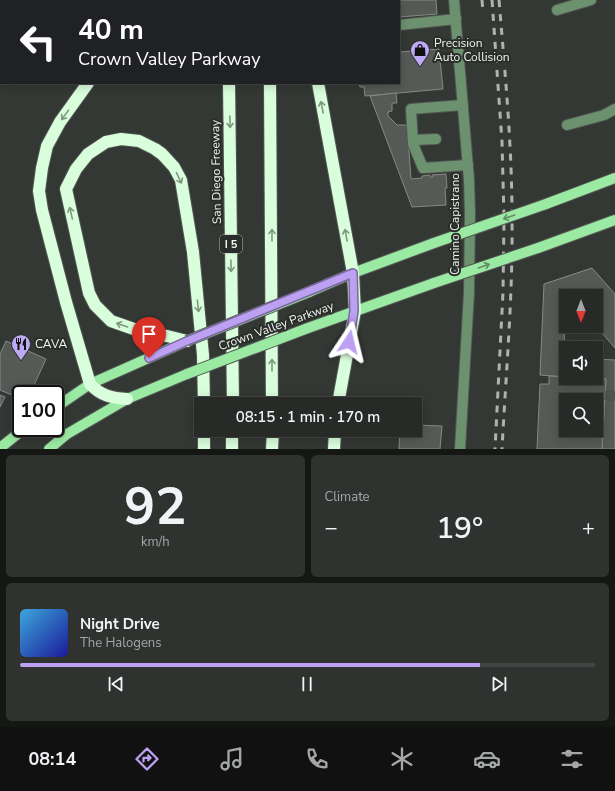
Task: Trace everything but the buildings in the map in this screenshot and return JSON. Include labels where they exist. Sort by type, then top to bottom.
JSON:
[{"type":"highway","points":[[87,84],[60,122],[46,146],[39,191],[42,210],[66,302],[90,384],[95,390],[104,395],[113,398],[127,399]]},
{"type":"highway","name":"San Diego Freeway","points":[[229,84],[233,397]]},
{"type":"highway","points":[[270,84],[272,397]]},
{"type":"highway","points":[[318,84],[353,273],[354,311],[339,397]]},
{"type":"highway","points":[[187,341],[167,336],[148,334],[111,322],[95,305],[89,293],[66,189],[76,168],[88,154],[106,142],[121,139],[140,141],[155,148],[174,167],[181,180],[193,252],[203,355],[204,397]]},
{"type":"highway","points":[[204,437],[204,449]]},
{"type":"highway","points":[[232,437],[232,449]]},
{"type":"highway","points":[[272,449],[273,437]]},
{"type":"highway","points":[[334,449],[335,437]]},
{"type":"main road","name":"Crown Valley Parkway","points":[[64,402],[90,384],[187,341],[353,273],[615,178]]},
{"type":"main road","name":"Crown Valley Parkway","points":[[49,449],[67,434],[127,399],[187,374],[354,311],[615,220]]},
{"type":"main road","points":[[0,448],[14,437]]},
{"type":"street","name":"Camino Capistrano","points":[[454,0],[468,165],[470,213],[469,293],[460,449]]},
{"type":"street","points":[[557,10],[591,0]]},
{"type":"street","points":[[400,25],[456,19]]},
{"type":"street","points":[[463,105],[411,109],[412,140],[423,168],[468,165]]},
{"type":"street","points":[[567,125],[604,115],[615,109]]},
{"type":"street","points":[[412,140],[436,139]]},
{"type":"tunnel","points":[[605,395],[615,396]]},
{"type":"railway","points":[[482,0],[483,13]]},
{"type":"railway","points":[[492,0],[502,142],[504,218],[503,292],[495,449]]},
{"type":"railway","points":[[499,0],[506,82],[512,191],[510,305],[502,449]]},
{"type":"place","name":"Precision Auto Collision","points":[[420,67]]},
{"type":"place","name":"CAVA","points":[[21,361]]},
{"type":"route","points":[[149,358],[353,273],[354,311],[349,342]]}]
